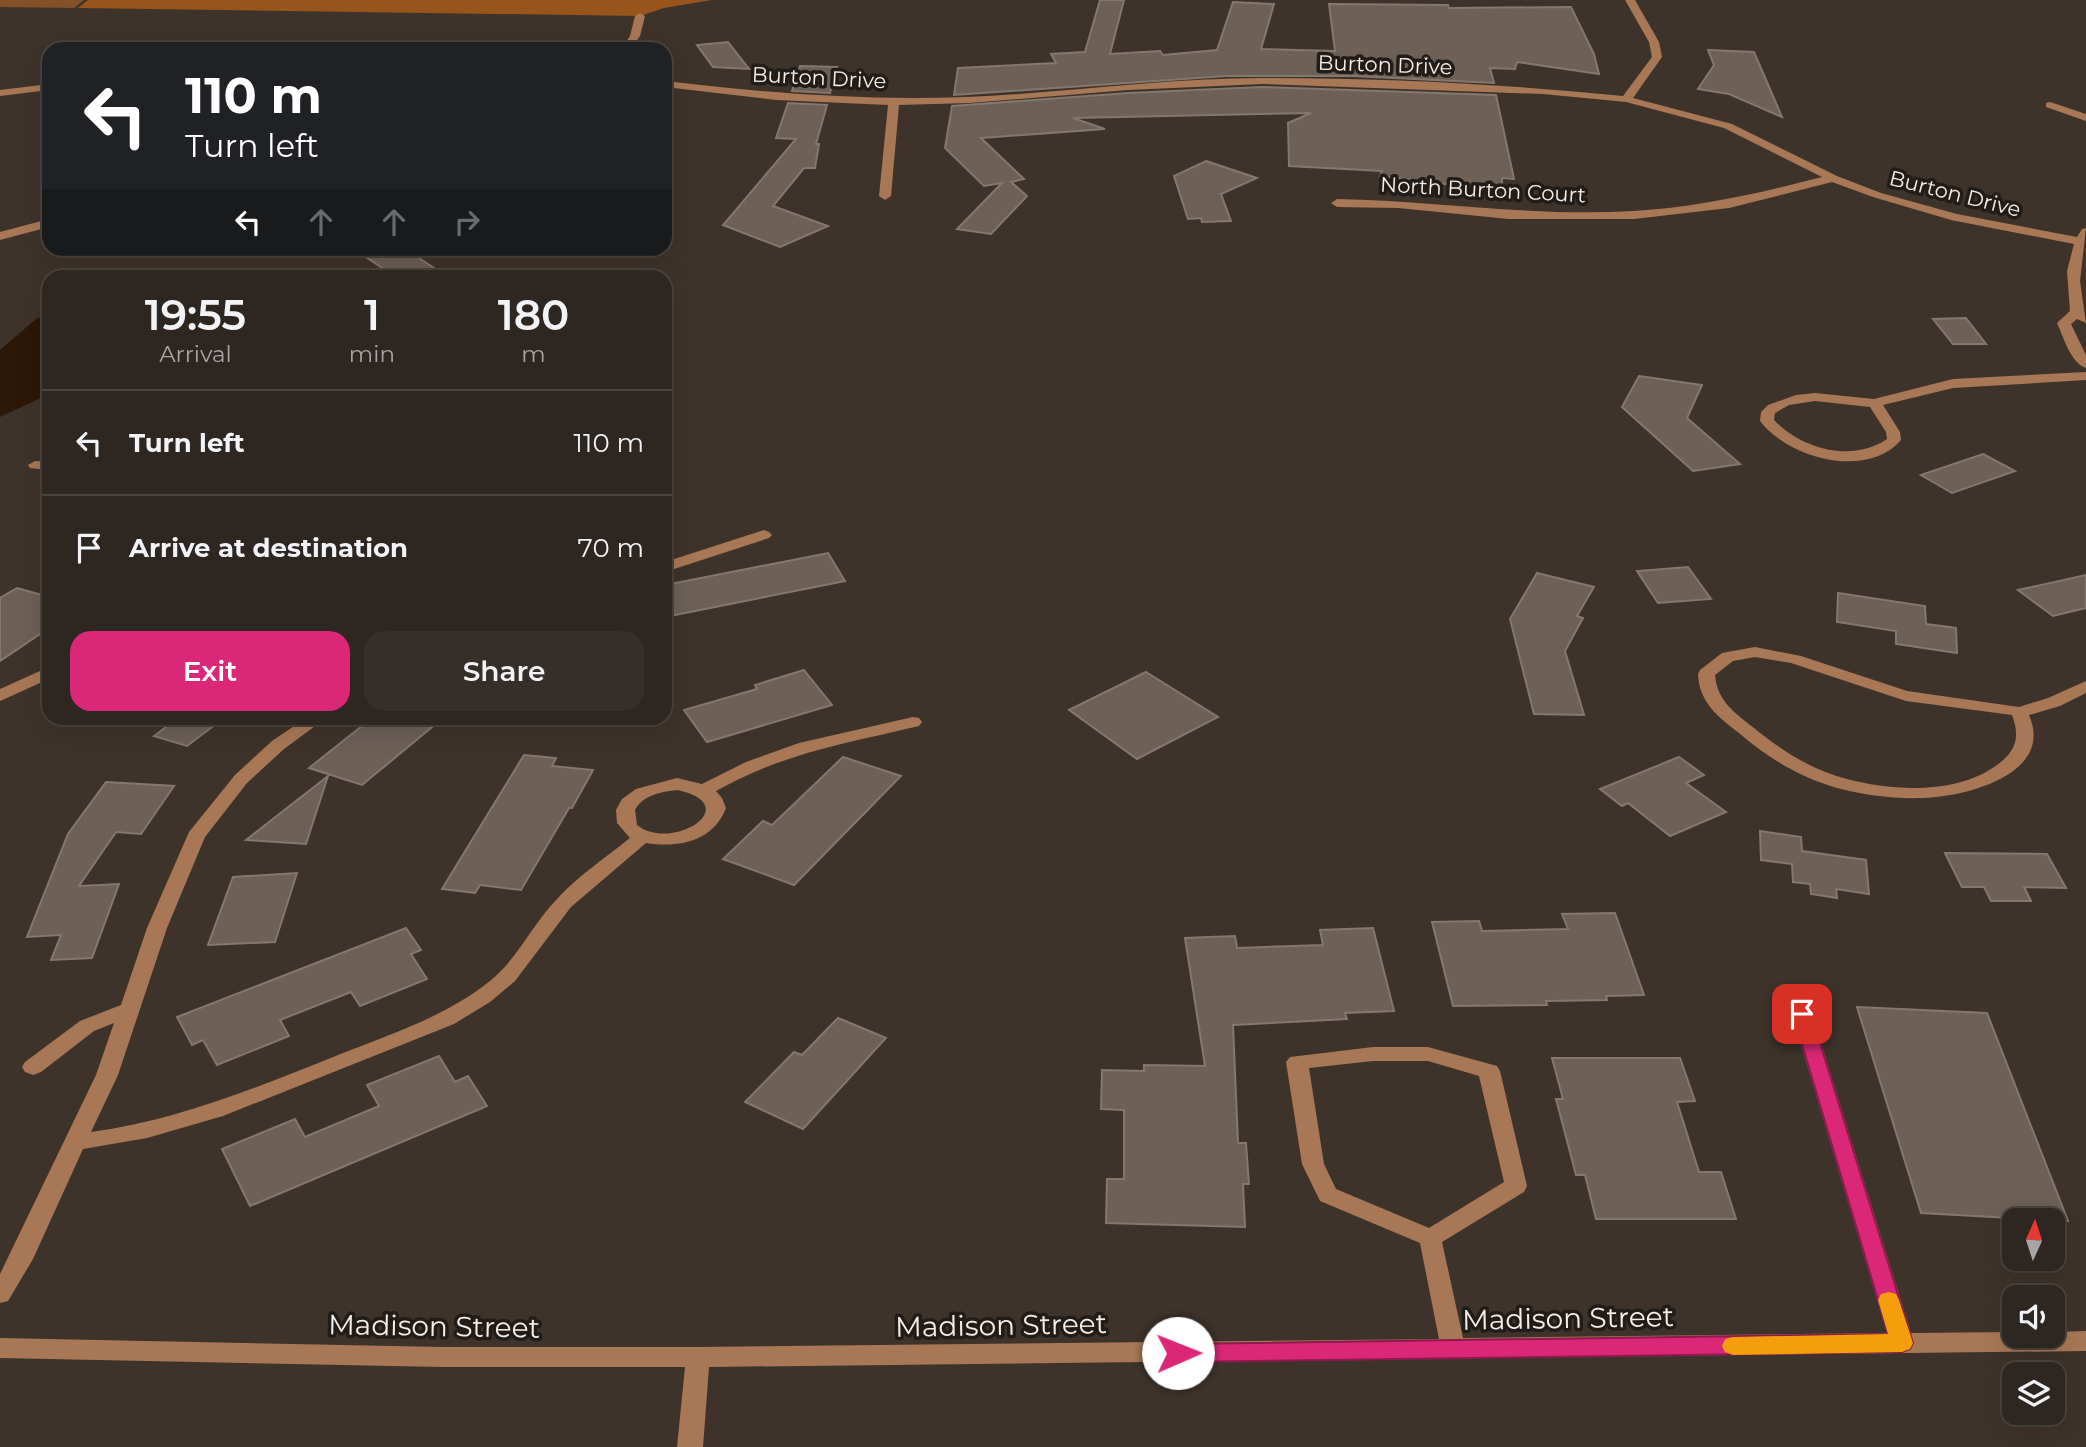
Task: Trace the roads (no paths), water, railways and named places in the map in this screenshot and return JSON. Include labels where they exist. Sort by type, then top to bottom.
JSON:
[{"type":"street","points":[[1626,99],[1657,57],[1653,41],[1630,0]]},
{"type":"street","points":[[631,42],[640,16]]},
{"type":"street","name":"Burton Drive","points":[[672,85],[776,97],[894,102],[970,100],[1141,86],[1262,81],[1517,90],[1626,99],[1728,126],[1833,178],[1915,207],[2083,236]]},
{"type":"street","points":[[0,93],[42,89]]},
{"type":"street","points":[[885,196],[894,102]]},
{"type":"street","points":[[2050,105],[2086,117]]},
{"type":"street","name":"North Burton Court","points":[[1336,203],[1398,204],[1509,215],[1634,215],[1729,204],[1833,178]]},
{"type":"street","points":[[0,236],[42,225]]},
{"type":"street","points":[[2083,236],[2073,266],[2082,315],[2064,323],[2078,354],[2086,364]]},
{"type":"street","points":[[1875,403],[1893,432],[1894,440],[1879,451],[1860,454],[1816,452],[1785,439],[1767,421],[1768,412],[1776,404],[1789,399],[1815,397],[1875,403],[1919,387],[1954,381],[2086,376]]},
{"type":"street","points":[[672,565],[764,535]]},
{"type":"street","points":[[2019,712],[2027,738],[2022,753],[2000,774],[1961,788],[1934,792],[1888,791],[1821,777],[1796,765],[1752,736],[1716,705],[1706,687],[1706,674],[1717,660],[1736,654],[1782,654],[1857,682],[1906,696],[2019,712],[2054,702],[2086,686]]},
{"type":"street","points":[[0,696],[42,675]]},
{"type":"street","points":[[704,790],[726,777],[814,744],[913,722]]},
{"type":"street","points":[[0,1294],[21,1259],[107,1075],[157,929],[196,836],[241,779],[278,745],[307,725]]},
{"type":"street","points":[[662,785],[692,786],[704,790],[717,805],[716,814],[701,832],[672,840],[642,837],[626,823],[628,804],[636,796],[662,785]]},
{"type":"street","points":[[76,1142],[125,1137],[177,1125],[428,1028],[499,984],[536,943],[555,913],[583,885],[642,837]]},
{"type":"street","points":[[33,1067],[87,1026],[130,1009]]},
{"type":"street","points":[[1802,1014],[1902,1343]]},
{"type":"street","points":[[1373,1054],[1428,1054],[1489,1071],[1516,1186],[1430,1238],[1328,1195],[1312,1164],[1297,1062],[1373,1054]]},
{"type":"street","points":[[1430,1238],[1453,1349]]},
{"type":"street","name":"Madison Street","points":[[0,1348],[443,1357],[698,1357],[2086,1341]]},
{"type":"street","points":[[690,1447],[698,1357]]}]
